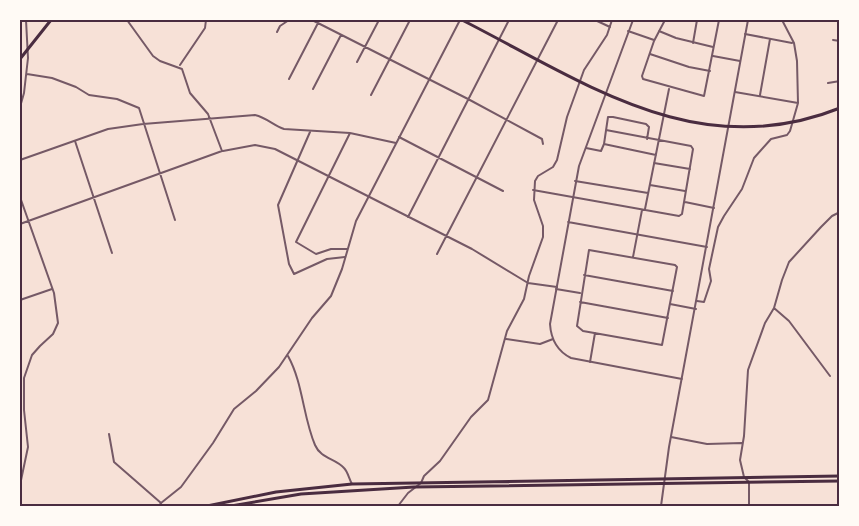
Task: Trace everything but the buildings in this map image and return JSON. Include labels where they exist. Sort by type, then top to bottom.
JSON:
[{"type":"main road","points":[[20,59],[51,20]]},
{"type":"main road","points":[[461,20],[605,93],[664,116],[687,122],[729,127],[793,122],[813,118],[840,108]]},
{"type":"main road","points":[[207,507],[276,492],[352,484],[840,476]]},
{"type":"main road","points":[[231,507],[301,494],[414,487],[840,481]]},
{"type":"street","points":[[20,107],[27,74],[26,20]]},
{"type":"street","points":[[127,20],[153,56],[182,69],[192,97],[208,114],[222,151]]},
{"type":"street","points":[[179,66],[205,28],[206,20]]},
{"type":"street","points":[[277,32],[280,26],[289,20]]},
{"type":"street","points":[[312,20],[468,99],[542,140],[543,144]]},
{"type":"street","points":[[357,62],[380,20]]},
{"type":"street","points":[[371,95],[410,20]]},
{"type":"street","points":[[159,507],[182,487],[234,409],[256,391],[288,356],[312,318],[331,296],[356,221],[461,20]]},
{"type":"street","points":[[408,217],[509,20]]},
{"type":"street","points":[[437,254],[558,20]]},
{"type":"street","points":[[595,20],[610,27]]},
{"type":"street","points":[[398,507],[440,461],[471,417],[488,400],[507,331],[524,299],[543,237],[543,226],[533,190],[538,176],[553,167],[557,160],[567,117],[581,80],[589,62],[607,35],[612,20]]},
{"type":"street","points":[[633,20],[575,181],[550,324],[553,339],[563,353],[571,358],[682,379]]},
{"type":"street","points":[[665,20],[654,41],[643,79],[704,96],[719,20]]},
{"type":"street","points":[[693,43],[697,20]]},
{"type":"street","points":[[661,507],[671,437],[748,20]]},
{"type":"street","points":[[697,301],[704,302],[711,281],[710,269],[718,226],[742,189],[754,158],[771,139],[787,135],[793,122],[798,103],[797,61],[794,43],[782,20]]},
{"type":"street","points":[[289,79],[318,23]]},
{"type":"street","points":[[658,31],[693,43],[714,47]]},
{"type":"street","points":[[628,32],[654,41]]},
{"type":"street","points":[[745,34],[794,43]]},
{"type":"street","points":[[313,89],[342,35]]},
{"type":"street","points":[[759,96],[770,39]]},
{"type":"street","points":[[833,40],[840,40]]},
{"type":"street","points":[[650,54],[689,67],[710,71]]},
{"type":"street","points":[[713,56],[740,61]]},
{"type":"street","points":[[27,74],[60,80],[89,95],[117,99],[139,108],[175,220]]},
{"type":"street","points":[[828,83],[840,81]]},
{"type":"street","points":[[633,257],[669,87]]},
{"type":"street","points":[[735,92],[798,103]]},
{"type":"street","points":[[20,160],[108,129],[255,115],[266,118],[284,129],[350,134],[396,143]]},
{"type":"street","points":[[586,148],[601,151],[608,117],[646,124],[649,127],[647,139]]},
{"type":"street","points":[[311,130],[278,205],[289,264],[292,273],[297,274],[327,259],[345,257]]},
{"type":"street","points":[[533,190],[679,216],[682,214],[693,149],[691,146],[606,130]]},
{"type":"street","points":[[347,249],[331,249],[316,254],[296,242],[350,134]]},
{"type":"street","points":[[399,137],[503,191]]},
{"type":"street","points":[[75,141],[112,253]]},
{"type":"street","points":[[604,144],[656,155]]},
{"type":"street","points":[[20,224],[222,151],[243,146],[264,146],[298,159],[447,236],[528,283],[581,293]]},
{"type":"street","points":[[654,163],[690,169]]},
{"type":"street","points":[[575,181],[648,193]]},
{"type":"street","points":[[650,185],[686,191]]},
{"type":"street","points":[[20,197],[52,289],[58,323],[56,331],[32,355],[24,378],[24,410],[28,447],[20,485]]},
{"type":"street","points":[[685,202],[714,208]]},
{"type":"street","points":[[749,507],[749,482],[744,477],[740,460],[748,370],[765,323],[774,308],[789,262],[832,216],[840,212]]},
{"type":"street","points":[[568,222],[707,247]]},
{"type":"street","points":[[589,250],[675,265],[677,267],[662,345],[595,333],[577,326],[584,275],[589,250]]},
{"type":"street","points":[[584,275],[673,291]]},
{"type":"street","points":[[20,300],[52,289]]},
{"type":"street","points":[[580,302],[668,318]]},
{"type":"street","points":[[670,304],[696,309]]},
{"type":"street","points":[[774,308],[789,321],[830,376]]},
{"type":"street","points":[[590,362],[595,333]]},
{"type":"street","points":[[505,339],[540,344],[553,339]]},
{"type":"street","points":[[288,356],[295,371],[316,447],[321,455],[343,467],[352,484]]},
{"type":"street","points":[[109,434],[114,462],[161,503]]},
{"type":"street","points":[[671,437],[707,444],[743,443]]}]
